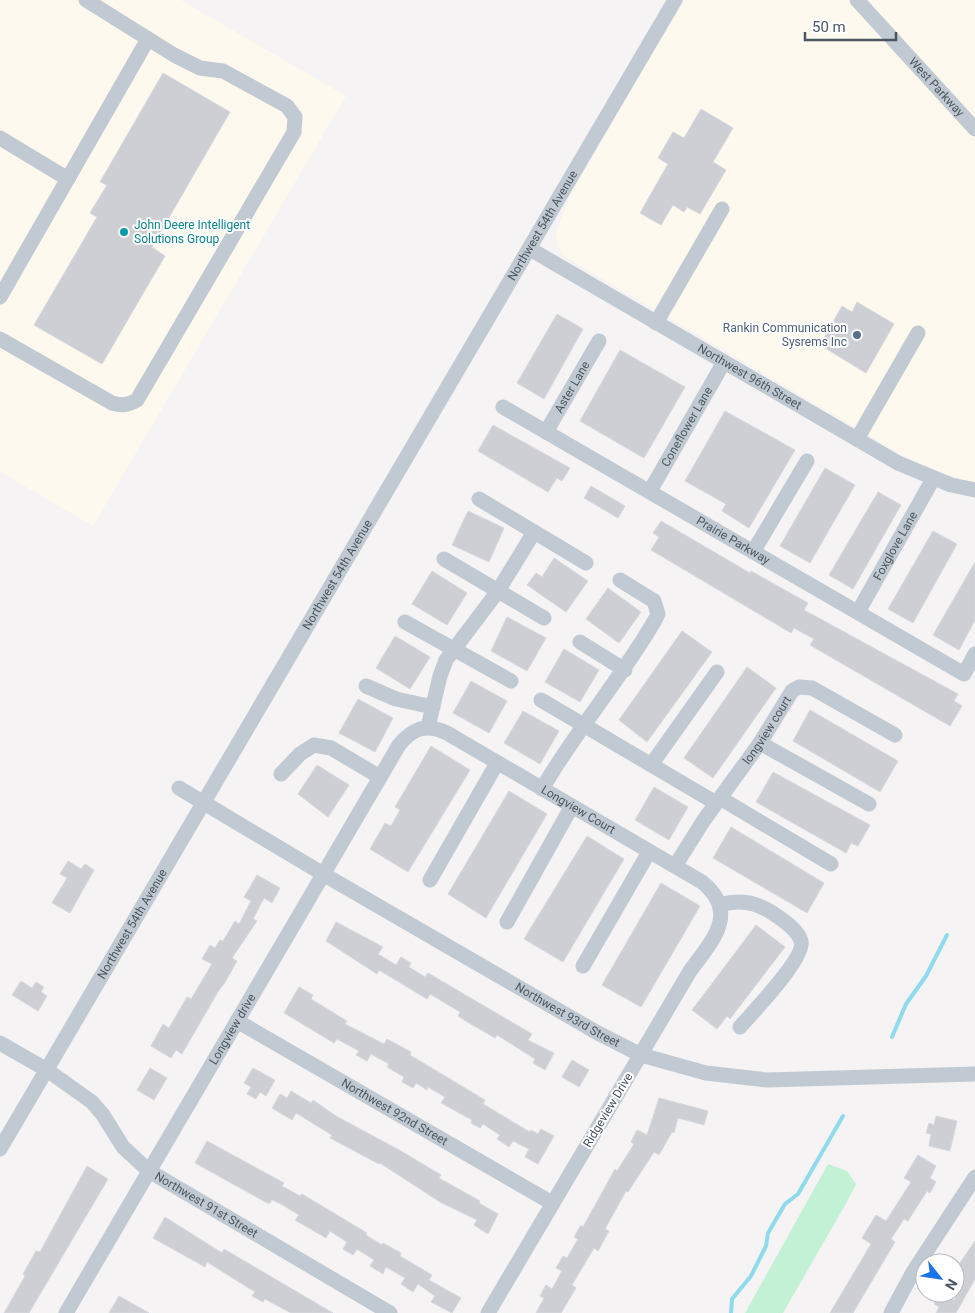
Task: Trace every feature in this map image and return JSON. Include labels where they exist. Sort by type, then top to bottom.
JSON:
[{"type":"street","points":[[0,339],[112,403],[121,406],[137,400],[294,132],[295,117],[288,106],[223,71],[200,68],[148,39],[86,0]]},
{"type":"street","name":"Northwest 54th Avenue","points":[[0,1149],[530,249],[674,0]]},
{"type":"street","name":"West Parkway","points":[[857,0],[975,129]]},
{"type":"street","points":[[0,297],[148,39]]},
{"type":"street","points":[[0,138],[68,178]]},
{"type":"street","points":[[656,323],[722,209]]},
{"type":"street","name":"Northwest 96th Street","points":[[530,249],[898,463],[950,485],[975,490]]},
{"type":"street","points":[[857,439],[918,333]]},
{"type":"street","name":"Aster Lane","points":[[546,432],[599,341]]},
{"type":"street","name":"Coneflower Lane","points":[[650,491],[724,362]]},
{"type":"street","name":"Prairie Parkway","points":[[503,406],[964,674],[975,654]]},
{"type":"street","points":[[753,552],[807,461]]},
{"type":"street","name":"Foxglove Lane","points":[[858,612],[933,479]]},
{"type":"street","points":[[479,499],[586,563]]},
{"type":"street","points":[[428,727],[440,676],[446,660],[498,591],[534,532]]},
{"type":"street","points":[[444,559],[544,618]]},
{"type":"street","name":"longview court","points":[[542,789],[584,726],[625,670],[658,614],[654,601],[620,580]]},
{"type":"street","points":[[405,622],[511,681]]},
{"type":"street","points":[[580,642],[625,670]]},
{"type":"street","points":[[651,765],[717,672]]},
{"type":"street","points":[[366,686],[396,699],[432,707]]},
{"type":"street","name":"longview court","points":[[675,866],[718,800],[760,743],[792,691],[807,686],[895,736]]},
{"type":"street","points":[[541,700],[651,765],[718,800],[831,864]]},
{"type":"street","name":"Longview drive","points":[[66,1313],[399,745],[409,733],[428,727]]},
{"type":"street","name":"Longview Court","points":[[428,727],[447,733],[675,866],[710,889],[720,905]]},
{"type":"street","points":[[760,743],[870,804]]},
{"type":"street","points":[[281,774],[300,754],[314,745],[331,748],[380,777]]},
{"type":"street","points":[[430,880],[497,763]]},
{"type":"street","name":"Northwest 93rd Street","points":[[179,788],[587,1027],[641,1055],[706,1073],[767,1080],[975,1074]]},
{"type":"street","name":"longview court","points":[[507,922],[572,806]]},
{"type":"street","points":[[583,966],[649,852]]},
{"type":"street","points":[[720,905],[741,902],[766,909],[791,927],[799,935],[802,942],[797,959],[740,1027]]},
{"type":"street","name":"Ridgeview Drive","points":[[488,1313],[690,971],[718,930],[721,920],[720,905]]},
{"type":"street","name":"Northwest 92nd Street","points":[[237,1022],[552,1203]]},
{"type":"street","name":"Northwest 91st Street","points":[[0,1042],[47,1070],[92,1102],[103,1115],[123,1147],[149,1171],[390,1313]]},
{"type":"street","points":[[891,1313],[913,1272],[975,1177]]},
{"type":"shaded area","points":[[0,0],[181,0],[346,96],[93,526],[0,472]]},
{"type":"shaded area","points":[[684,0],[975,0],[975,482],[946,475],[913,461],[567,258],[561,252],[556,232],[570,195]]},
{"type":"green space","points":[[828,1164],[847,1171],[856,1184],[848,1200],[783,1313],[745,1313]]},
{"type":"building","name":"John Deere Intelligent Solutions Group","points":[[163,73],[230,112],[152,247],[165,256],[102,364],[34,325],[97,217],[90,213],[107,185],[100,182]]},
{"type":"building","points":[[701,109],[733,128],[713,162],[726,170],[700,214],[687,207],[684,212],[673,205],[661,225],[640,213],[668,164],[658,158],[673,132],[684,138]]},
{"type":"building","name":"Rankin Communication Sysrems Inc","points":[[857,302],[894,324],[866,373],[820,345],[842,306],[852,312]]},
{"type":"building","points":[[557,314],[583,329],[544,399],[517,383]]},
{"type":"building","points":[[620,350],[685,387],[644,458],[580,421]]},
{"type":"building","points":[[725,411],[795,450],[749,528],[722,511],[726,504],[685,481]]},
{"type":"building","points":[[493,425],[570,468],[562,481],[557,478],[548,492],[478,451]]},
{"type":"building","points":[[825,468],[855,485],[810,563],[780,546]]},
{"type":"building","points":[[591,486],[625,506],[618,518],[584,498]]},
{"type":"building","points":[[878,492],[901,505],[853,589],[829,575]]},
{"type":"building","points":[[468,511],[504,528],[489,562],[452,545]]},
{"type":"building","points":[[661,521],[750,573],[751,571],[808,603],[804,610],[958,694],[954,701],[962,706],[950,726],[810,645],[814,639],[794,628],[791,633],[651,550],[659,537],[653,533]]},
{"type":"building","points":[[933,531],[957,544],[913,623],[888,609]]},
{"type":"building","points":[[554,558],[588,581],[566,612],[527,585],[536,573],[542,577]]},
{"type":"building","points":[[975,562],[975,620],[959,650],[933,635]]},
{"type":"building","points":[[432,571],[467,593],[447,625],[412,604]]},
{"type":"building","points":[[608,588],[641,612],[619,643],[586,619]]},
{"type":"building","points":[[507,617],[546,638],[527,671],[491,651]]},
{"type":"building","points":[[682,631],[712,652],[647,742],[619,720]]},
{"type":"building","points":[[395,636],[430,657],[410,689],[376,668]]},
{"type":"building","points":[[564,649],[599,670],[580,702],[545,682]]},
{"type":"building","points":[[747,667],[776,688],[713,778],[684,758]]},
{"type":"building","points":[[471,681],[507,701],[489,733],[453,713]]},
{"type":"building","points":[[358,699],[393,718],[375,752],[339,733]]},
{"type":"building","points":[[810,710],[898,761],[880,792],[793,741]]},
{"type":"building","points":[[523,711],[559,731],[540,764],[504,743]]},
{"type":"building","points":[[431,746],[470,770],[408,872],[370,849],[385,823],[391,826],[400,810],[395,807]]},
{"type":"building","points":[[317,765],[349,785],[328,817],[298,794]]},
{"type":"building","points":[[773,772],[870,825],[858,846],[851,843],[846,853],[756,802]]},
{"type":"building","points":[[654,787],[688,807],[669,840],[635,820]]},
{"type":"building","points":[[509,791],[547,814],[486,918],[448,894]]},
{"type":"building","points":[[731,827],[824,883],[807,913],[713,858]]},
{"type":"building","points":[[587,836],[624,859],[563,962],[524,939]]},
{"type":"building","points":[[68,861],[81,869],[85,864],[94,870],[70,913],[52,903],[67,878],[60,874]]},
{"type":"building","points":[[257,875],[280,888],[272,903],[264,898],[253,919],[257,921],[232,958],[237,961],[224,984],[182,1054],[176,1050],[171,1058],[151,1046],[163,1024],[169,1028],[187,997],[191,999],[212,964],[202,959],[210,945],[215,948],[220,940],[223,941],[235,921],[239,924],[251,901],[244,897]]},
{"type":"building","points":[[661,883],[700,906],[641,1007],[602,985]]},
{"type":"building","points":[[336,922],[383,947],[378,954],[396,965],[401,957],[411,963],[409,967],[425,977],[428,973],[532,1034],[528,1040],[554,1053],[545,1070],[533,1063],[535,1059],[497,1035],[495,1038],[464,1020],[458,1016],[460,1012],[430,994],[427,999],[379,970],[377,974],[326,941]]},
{"type":"building","points":[[756,925],[785,947],[730,1019],[727,1016],[717,1029],[692,1010]]},
{"type":"building","points":[[21,981],[32,988],[36,982],[44,987],[41,992],[47,996],[38,1011],[12,995]]},
{"type":"building","points":[[299,987],[313,995],[311,999],[347,1021],[345,1024],[384,1044],[387,1039],[411,1052],[410,1055],[485,1100],[483,1104],[530,1132],[531,1130],[538,1134],[541,1129],[554,1136],[538,1164],[525,1157],[529,1149],[513,1141],[509,1147],[497,1139],[500,1135],[483,1124],[480,1128],[471,1123],[472,1120],[441,1103],[445,1097],[428,1087],[427,1090],[416,1083],[413,1088],[402,1082],[404,1077],[387,1067],[389,1064],[371,1054],[367,1061],[356,1055],[359,1051],[337,1039],[334,1043],[284,1013]]},
{"type":"building","points":[[572,1060],[589,1070],[579,1087],[562,1077]]},
{"type":"building","points":[[150,1068],[167,1078],[154,1100],[137,1090]]},
{"type":"building","points":[[253,1068],[275,1080],[266,1096],[260,1092],[256,1099],[247,1094],[251,1087],[244,1083]]},
{"type":"building","points":[[291,1091],[311,1103],[313,1100],[336,1116],[401,1151],[441,1175],[439,1178],[480,1201],[479,1203],[498,1214],[488,1234],[474,1225],[477,1220],[440,1202],[380,1163],[330,1138],[332,1135],[296,1113],[292,1120],[272,1108],[280,1094],[287,1098]]},
{"type":"building","points":[[659,1098],[708,1111],[704,1125],[678,1118],[674,1133],[672,1132],[659,1155],[654,1152],[628,1192],[626,1191],[605,1229],[609,1231],[598,1251],[594,1248],[572,1285],[576,1288],[561,1313],[536,1313],[544,1298],[540,1296],[546,1285],[552,1289],[562,1271],[556,1268],[563,1256],[567,1258],[578,1239],[574,1237],[581,1225],[583,1227],[615,1169],[617,1171],[634,1144],[631,1142],[637,1130],[647,1135]]},
{"type":"building","points":[[936,1116],[957,1121],[950,1151],[929,1146],[931,1134],[926,1133],[929,1123],[934,1125]]},
{"type":"building","points":[[207,1141],[284,1183],[282,1186],[300,1196],[302,1194],[367,1233],[366,1235],[382,1245],[383,1243],[401,1253],[400,1256],[432,1275],[429,1280],[461,1298],[452,1313],[431,1302],[435,1296],[418,1284],[413,1292],[401,1284],[405,1278],[386,1267],[383,1274],[370,1266],[374,1260],[357,1249],[353,1255],[343,1249],[347,1242],[330,1231],[326,1238],[295,1220],[299,1215],[281,1204],[272,1200],[269,1204],[195,1163]]},
{"type":"building","points":[[918,1155],[936,1166],[930,1178],[936,1182],[930,1193],[927,1191],[908,1221],[904,1219],[891,1239],[895,1242],[853,1313],[830,1313],[871,1244],[862,1238],[876,1215],[886,1221],[911,1182],[904,1178]]},
{"type":"building","points":[[87,1166],[108,1179],[29,1313],[4,1313],[25,1276],[23,1274],[36,1251],[40,1252]]},
{"type":"building","points":[[165,1217],[222,1253],[224,1249],[333,1313],[291,1313],[265,1299],[263,1302],[252,1296],[255,1292],[207,1262],[205,1267],[153,1238]]},
{"type":"building","points":[[975,1241],[975,1279],[965,1297],[965,1256]]},
{"type":"building","points":[[119,1296],[149,1313],[109,1313]]},
{"type":"building","points":[[962,1303],[956,1313],[936,1313],[939,1307],[934,1304]]},
{"type":"waterway","points":[[892,1037],[906,1004],[926,976],[947,935]]},
{"type":"waterway","points":[[731,1313],[732,1299],[751,1276],[766,1246],[768,1233],[785,1204],[798,1194],[843,1116]]},
{"type":"place","name":"John Deere Intelligent Solutions Group","points":[[124,232]]},
{"type":"place","name":"Rankin Communication Sysrems Inc","points":[[857,335]]}]
